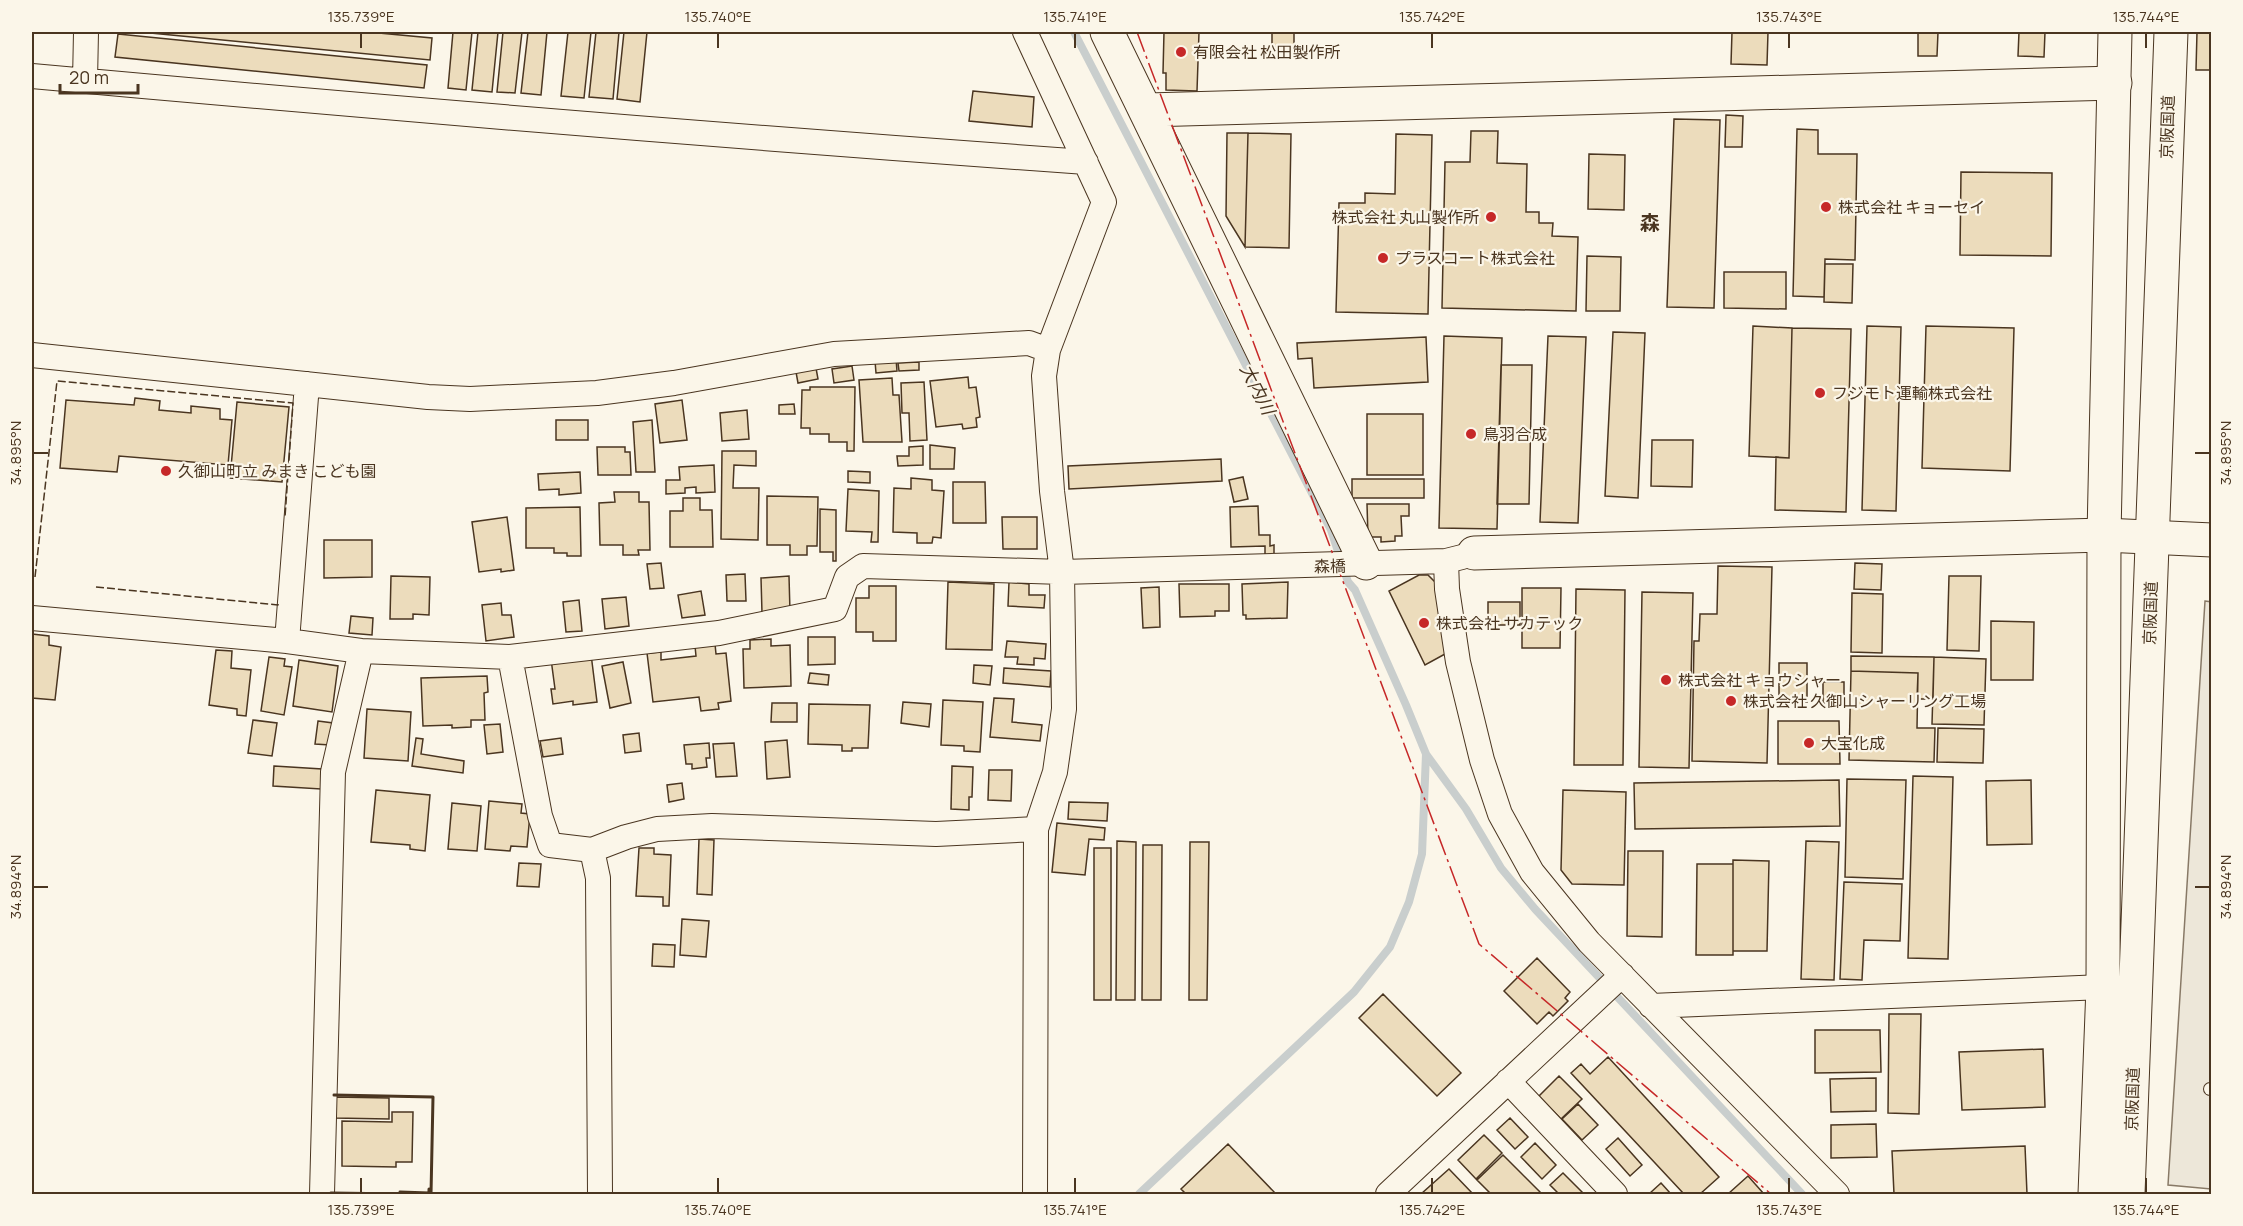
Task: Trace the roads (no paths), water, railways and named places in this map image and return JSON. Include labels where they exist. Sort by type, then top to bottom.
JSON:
[{"type":"main road","points":[[1107,32],[1148,110],[1361,564]]},
{"type":"main road","name":"京阪国道","points":[[2095,1194],[2103,987],[2104,535],[2115,32]]},
{"type":"main road","name":"京阪国道","points":[[2128,1194],[2171,32]]},
{"type":"main road","points":[[1148,110],[2115,83]]},
{"type":"main road","points":[[1460,557],[2104,535],[2211,540]]},
{"type":"street","points":[[85,81],[86,32]]},
{"type":"street","points":[[1025,32],[1104,202],[1048,350],[1044,376],[1052,491],[1062,572],[1064,708],[1055,772],[1036,828],[1035,1194]]},
{"type":"street","points":[[32,76],[628,128],[1086,162]]},
{"type":"street","points":[[32,355],[428,397],[470,399],[597,393],[674,383],[834,354],[1029,343],[1048,350]]},
{"type":"street","points":[[287,641],[307,384]]},
{"type":"street","points":[[1460,557],[1447,588],[1458,662],[1482,760],[1500,814],[1532,872],[1589,942],[1837,1194]]},
{"type":"street","name":"森橋","points":[[510,657],[718,633],[834,609],[847,577],[863,566],[1062,572],[1361,564],[1460,557]]},
{"type":"street","points":[[32,618],[287,641],[361,651],[510,657],[540,816],[550,845],[592,850],[626,837],[657,829],[712,826],[936,834],[1036,828]]},
{"type":"street","points":[[322,1194],[333,772],[361,651]]},
{"type":"street","points":[[592,850],[598,878],[600,1194]]},
{"type":"street","points":[[1388,1194],[1622,975]]},
{"type":"street","points":[[1652,1006],[2103,987]]},
{"type":"street","points":[[1508,1082],[1615,1194]]},
{"type":"waterway","name":"大内川","points":[[1074,32],[1331,530],[1348,582],[1355,590],[1426,754],[1466,809],[1501,868],[1535,909],[1802,1194]]},
{"type":"waterway","points":[[1139,1194],[1354,992],[1390,947],[1409,902],[1422,854],[1426,754]]},
{"type":"place","name":"有限会社 松田製作所","points":[[1181,52]]},
{"type":"place","name":"株式会社 キョーセイ","points":[[1826,207]]},
{"type":"place","name":"株式会社 丸山製作所","points":[[1491,217]]},
{"type":"place","name":"プラスコート株式会社","points":[[1383,258]]},
{"type":"place","name":"フジモト運輸株式会社","points":[[1820,393]]},
{"type":"place","name":"鳥羽合成","points":[[1471,434]]},
{"type":"place","name":"久御山町立 みまき こども園","points":[[166,471]]},
{"type":"place","name":"株式会社 サカテック","points":[[1424,623]]},
{"type":"place","name":"株式会社 キョウシャー","points":[[1666,680]]},
{"type":"place","name":"株式会社 久御山シャーリング工場","points":[[1731,701]]},
{"type":"place","name":"大宝化成","points":[[1809,743]]},
{"type":"district","name":"森","points":[[1650,222]]}]
